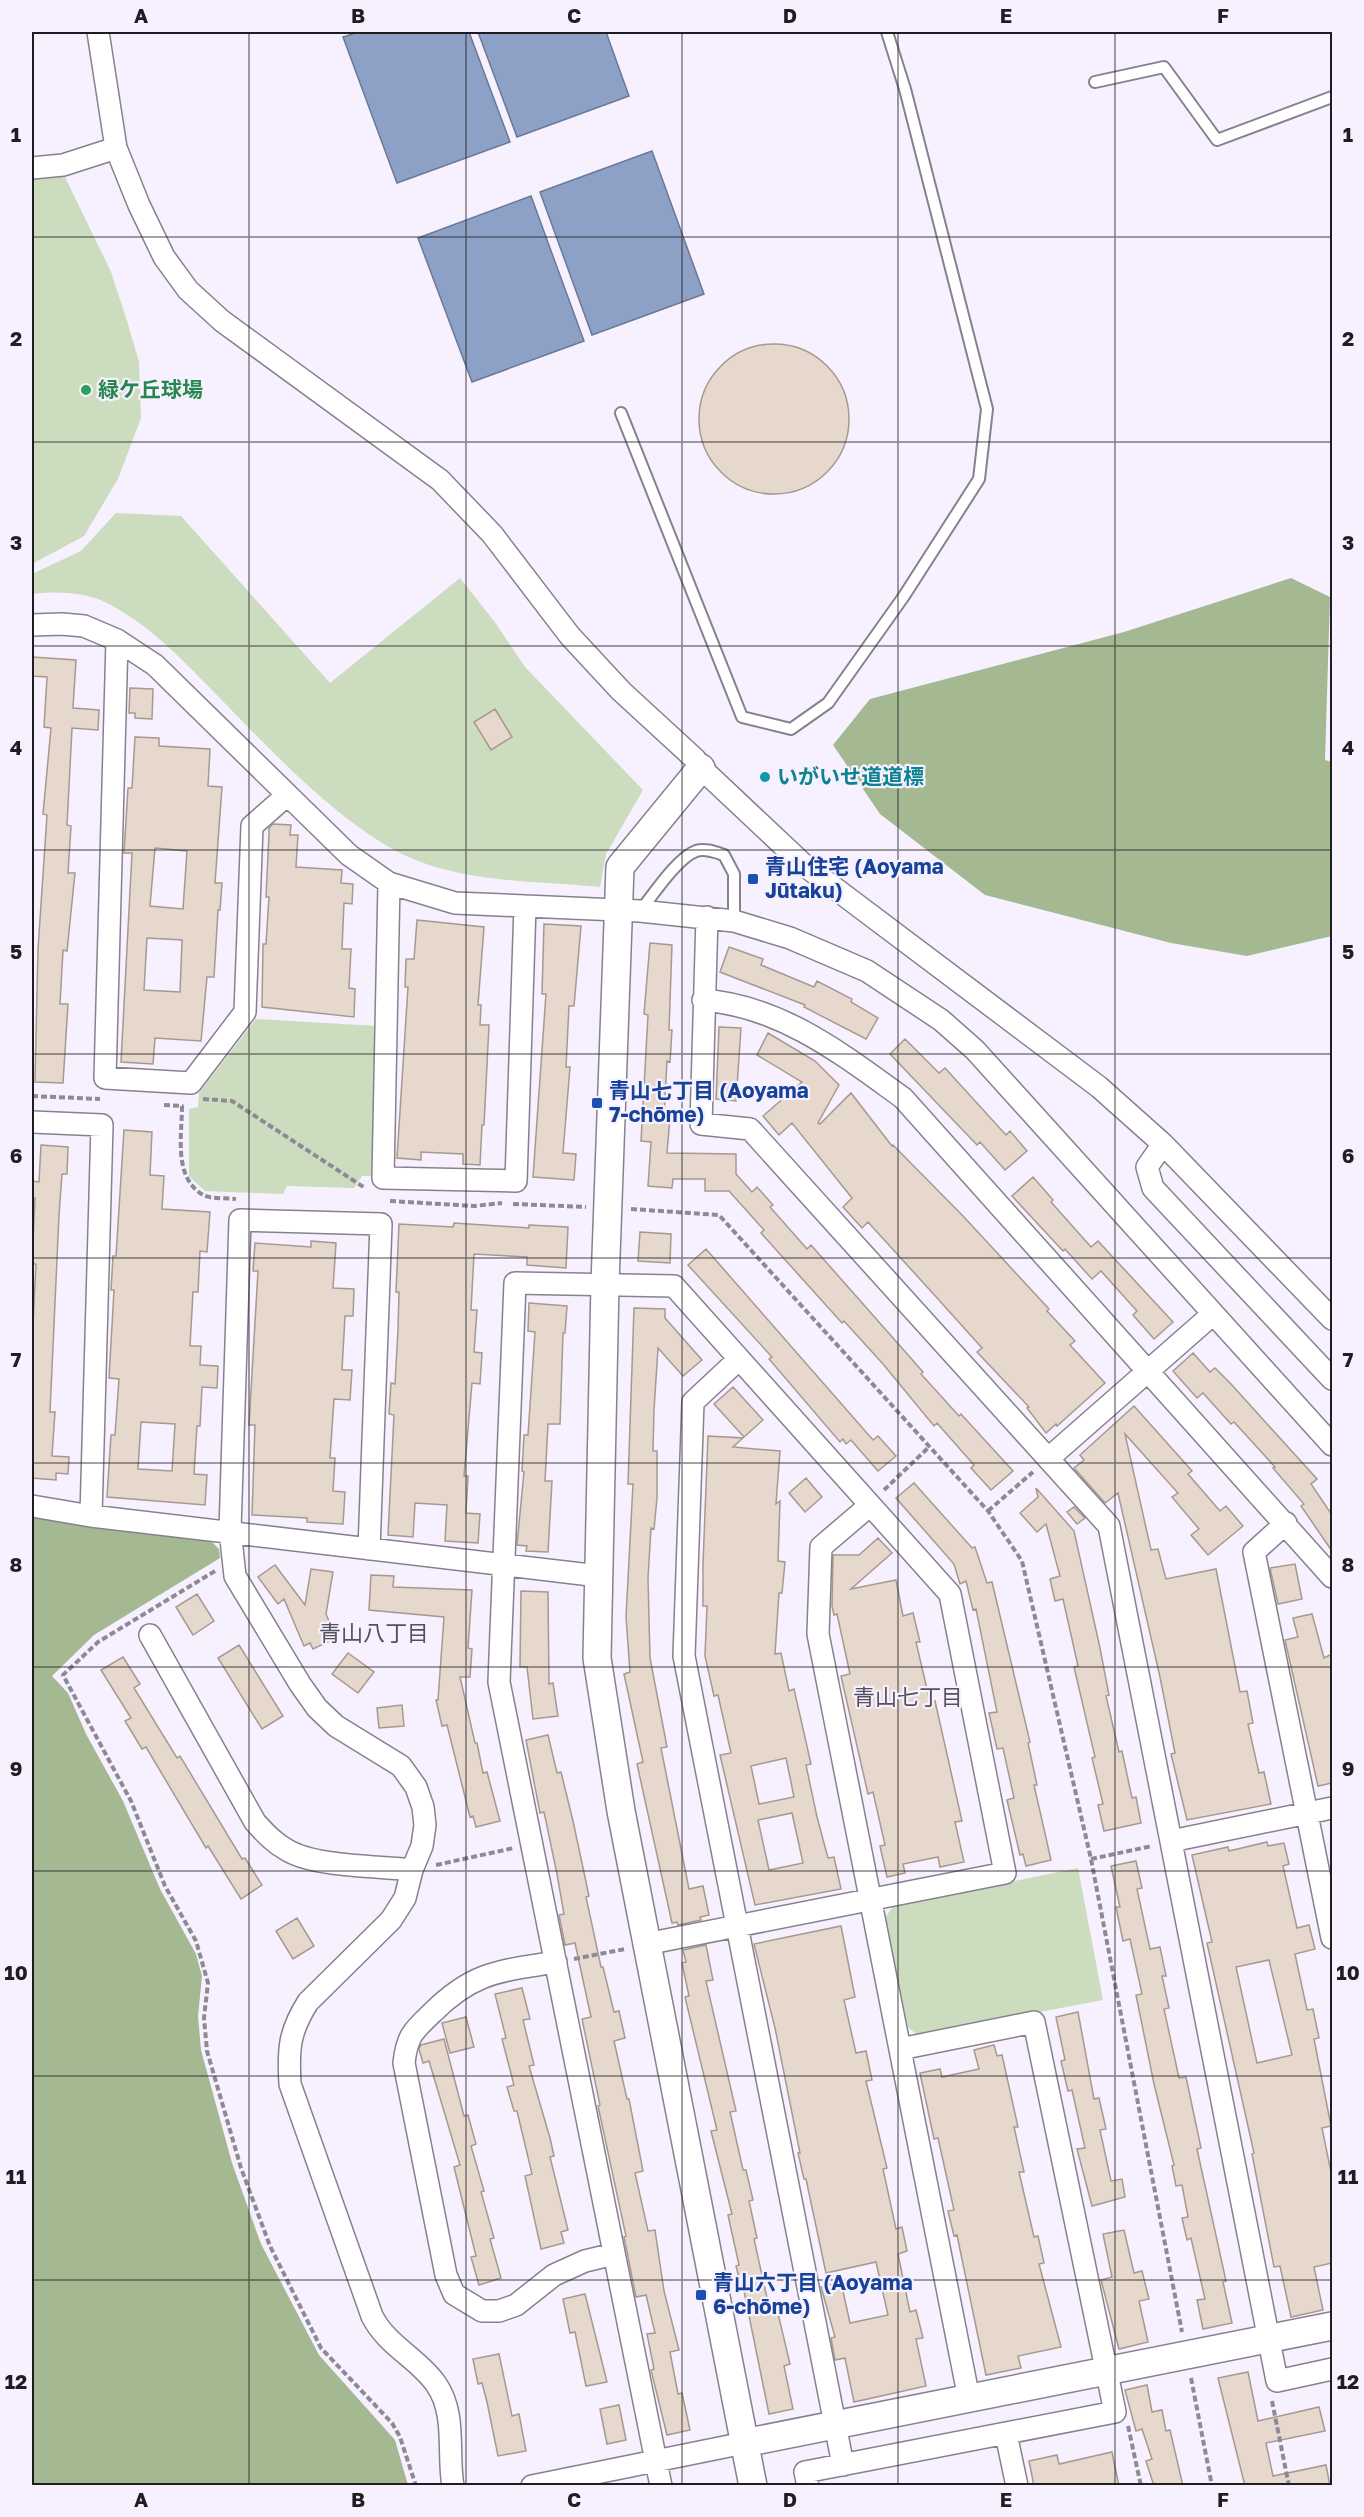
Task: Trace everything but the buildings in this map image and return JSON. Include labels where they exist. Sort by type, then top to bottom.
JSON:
[{"type":"street","points":[[98,32],[116,148],[139,205],[164,257],[188,290],[222,321],[440,480],[492,534],[570,636],[621,691],[804,865],[1099,1087],[1163,1144],[1332,1319]]},
{"type":"street","points":[[32,168],[63,165],[116,148]]},
{"type":"street","points":[[32,626],[62,624],[84,627],[117,640],[155,665],[286,796],[349,855],[389,883],[455,903],[629,911],[734,921],[790,938],[867,971],[941,1020],[989,1066],[1213,1314],[1330,1436]]},
{"type":"street","points":[[117,640],[105,1078],[190,1083],[246,1012],[252,826],[286,796]]},
{"type":"street","points":[[701,768],[620,867],[629,911],[605,1284],[597,1658],[621,1811],[636,1946],[753,2486]]},
{"type":"street","points":[[389,883],[383,1178],[516,1181],[525,906]]},
{"type":"street","points":[[707,917],[701,1124],[750,1129],[1050,1457],[1109,1526],[1277,2380],[1332,2369]]},
{"type":"street","points":[[703,1000],[732,1002],[779,1017],[832,1047],[903,1098],[1332,1577]]},
{"type":"street","points":[[32,1122],[102,1125],[92,1516]]},
{"type":"street","points":[[1163,1144],[1147,1167],[1153,1188],[1332,1379]]},
{"type":"street","points":[[369,1549],[381,1224],[240,1220],[230,1530],[231,1562],[235,1576],[317,1708],[336,1726],[401,1766],[416,1787],[425,1825],[422,1846],[412,1870],[405,1898],[391,1920],[308,2002],[299,2017],[290,2044],[290,2084],[372,2316],[380,2331],[436,2384],[443,2398],[449,2422],[453,2486]]},
{"type":"street","points":[[636,1946],[1005,1873],[950,1594],[674,1286],[515,1283],[498,1682],[661,2486]]},
{"type":"street","points":[[1050,1457],[1213,1314]]},
{"type":"street","points":[[739,1359],[693,1402],[684,1656],[843,2465]]},
{"type":"street","points":[[32,1506],[92,1516],[230,1530],[502,1566],[599,1576]]},
{"type":"street","points":[[869,1506],[821,1547],[818,1634],[969,2399]]},
{"type":"street","points":[[1286,1523],[1254,1552],[1332,1938]]},
{"type":"street","points":[[150,1635],[255,1822],[271,1840],[288,1851],[311,1860],[412,1870]]},
{"type":"street","points":[[1171,1841],[1332,1808]]},
{"type":"street","points":[[556,1962],[487,1974],[471,1981],[451,1995],[412,2033],[406,2042],[404,2063],[410,2096],[446,2275],[454,2294],[482,2311],[499,2311],[516,2306],[554,2275],[585,2261],[614,2254]]},
{"type":"street","points":[[808,2486],[805,2472],[1115,2412],[1034,2022],[900,2049]]},
{"type":"street","points":[[532,2486],[1332,2326]]},
{"type":"street","points":[[1006,2434],[1017,2486]]},
{"type":"lane","points":[[621,413],[742,717],[791,729],[828,703],[904,596],[979,479],[987,409],[905,89],[887,32]]},
{"type":"lane","points":[[1095,82],[1164,67],[1217,140],[1332,97]]},
{"type":"lane","points":[[629,911],[684,859],[696,851],[709,850],[724,855],[734,874],[734,921]]},
{"type":"path","points":[[190,1083],[194,1099],[232,1101],[369,1190]]},
{"type":"path","points":[[32,1096],[109,1100]]},
{"type":"path","points":[[161,1104],[182,1106],[182,1164],[186,1180],[204,1196],[247,1199]]},
{"type":"path","points":[[381,1224],[385,1215],[386,1201],[474,1206],[506,1203],[589,1207]]},
{"type":"path","points":[[630,1209],[719,1215],[988,1511],[1022,1561],[1091,1859],[1212,2486]]},
{"type":"path","points":[[869,1506],[929,1447]]},
{"type":"path","points":[[988,1511],[1050,1457]]},
{"type":"path","points":[[231,1562],[98,1642],[63,1675],[131,1801],[165,1887],[196,1941],[208,1983],[204,2018],[207,2051],[241,2168],[270,2246],[321,2348],[392,2423],[400,2437],[416,2486]]},
{"type":"path","points":[[1091,1859],[1171,1841]]},
{"type":"path","points":[[412,1870],[531,1844]]},
{"type":"path","points":[[556,1962],[636,1946]]},
{"type":"path","points":[[1277,2380],[1269,2382],[1289,2486]]},
{"type":"path","points":[[1115,2412],[1130,2428],[1141,2486]]},
{"type":"green space","name":"緑ケ丘球場","points":[[64,175],[111,272],[127,321],[139,362],[141,418],[118,479],[84,536],[32,564],[32,178]]},
{"type":"green space","points":[[116,513],[181,516],[330,683],[460,578],[494,621],[525,667],[643,790],[606,854],[600,887],[475,876],[450,871],[404,855],[352,823],[327,802],[278,757],[176,654],[122,611],[98,599],[80,595],[32,594],[32,574],[81,551]]},
{"type":"green space","points":[[1291,578],[1330,597],[1325,760],[1332,762],[1332,936],[1247,956],[1171,943],[985,895],[880,814],[833,745],[870,699],[1124,632]]},
{"type":"green space","points":[[256,1019],[377,1026],[371,1176],[362,1176],[354,1188],[287,1186],[283,1194],[205,1191],[189,1176],[189,1109],[198,1107],[199,1093]]},
{"type":"green space","points":[[32,1516],[209,1539],[219,1549],[220,1558],[94,1635],[52,1676],[68,1693],[86,1734],[123,1801],[160,1889],[196,1954],[202,1976],[198,2016],[201,2050],[232,2163],[261,2244],[319,2355],[395,2440],[408,2485],[32,2486]]},
{"type":"green space","points":[[1078,1868],[1103,2000],[918,2035],[906,2026],[884,1920],[893,1906]]},
{"type":"water","points":[[359,32],[469,32],[510,142],[397,183],[343,37]]},
{"type":"water","points":[[478,32],[606,32],[629,96],[517,137]]},
{"type":"water","points":[[652,151],[704,294],[592,335],[540,192]]},
{"type":"water","points":[[531,196],[584,341],[472,382],[418,238]]},
{"type":"place","name":"緑ケ丘球場","points":[[86,390]]},
{"type":"place","name":"いがいせ道道標","points":[[765,777]]},
{"type":"place","name":"青山住宅 (Aoyama Jūtaku)","points":[[753,879]]},
{"type":"place","name":"青山七丁目 (Aoyama 7-chōme)","points":[[597,1103]]},
{"type":"place","name":"青山六丁目 (Aoyama 6-chōme)","points":[[701,2295]]},
{"type":"district","name":"青山八丁目","points":[[374,1633]]},
{"type":"district","name":"青山七丁目","points":[[908,1697]]}]
